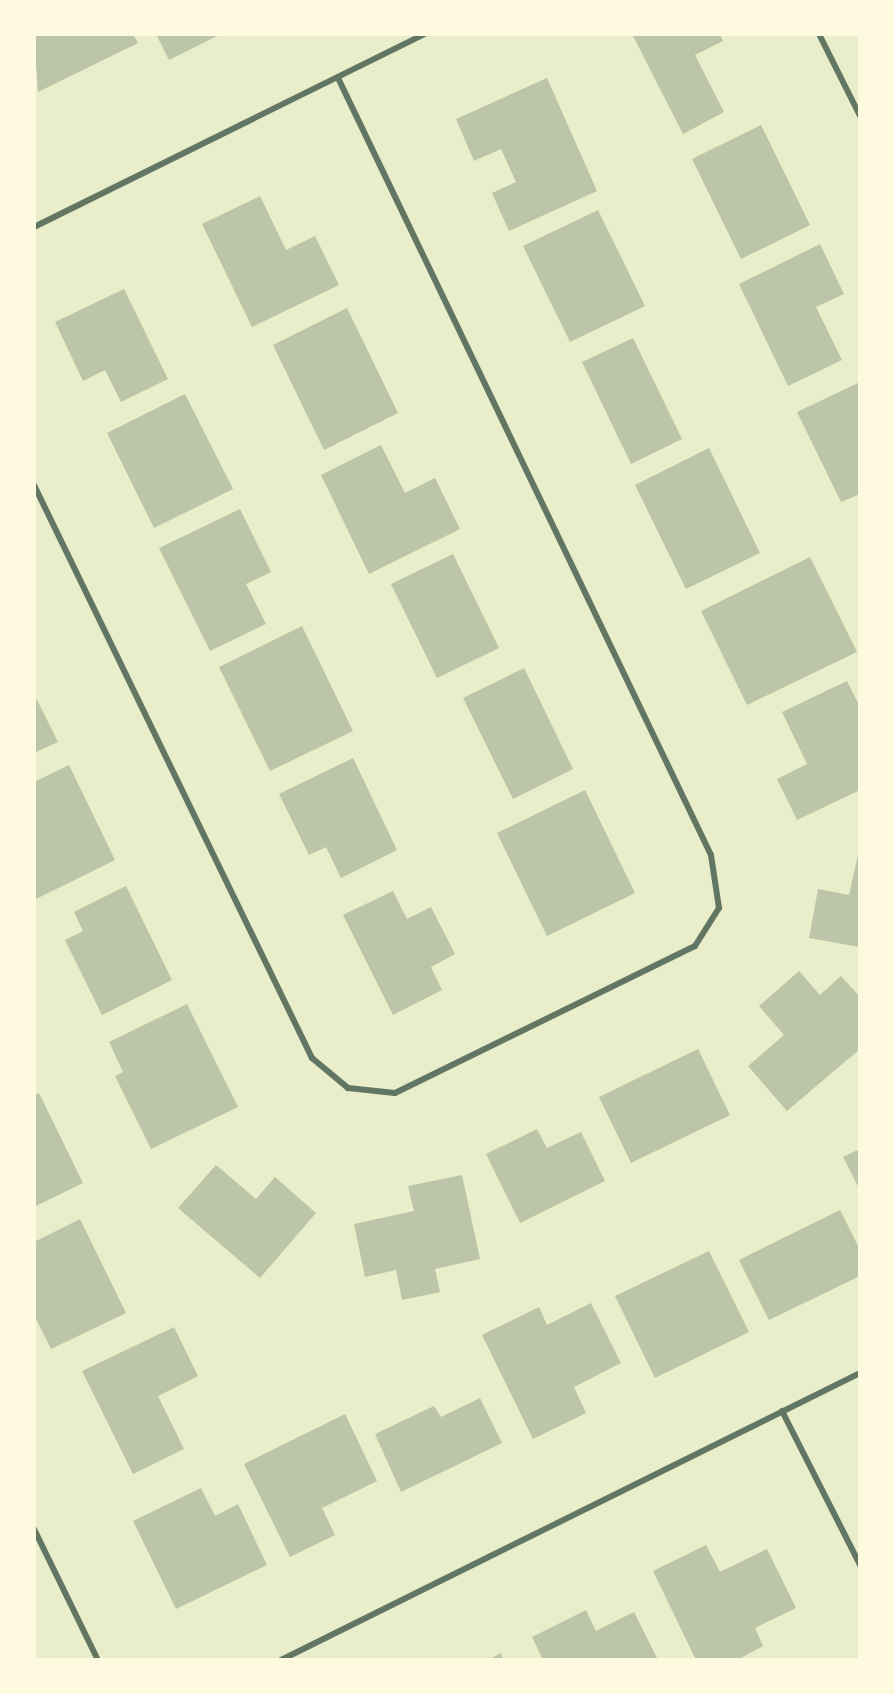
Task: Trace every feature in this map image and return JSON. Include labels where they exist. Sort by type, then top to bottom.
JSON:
[{"type":"street","points":[[34,227],[425,34]]},
{"type":"street","points":[[819,34],[860,116]]},
{"type":"street","points":[[34,485],[312,1058],[348,1088],[395,1093],[695,946],[719,908],[711,855],[338,78]]},
{"type":"street","points":[[280,1659],[860,1373]]},
{"type":"street","points":[[782,1411],[860,1565]]},
{"type":"street","points":[[34,1529],[98,1659]]},
{"type":"building","points":[[34,34],[133,34],[138,43],[38,92]]},
{"type":"building","points":[[156,34],[221,34],[169,60]]},
{"type":"building","points":[[632,34],[720,34],[723,41],[695,55],[724,112],[683,134]]},
{"type":"building","points":[[547,78],[597,191],[509,231],[492,193],[516,182],[501,149],[474,161],[456,119]]},
{"type":"building","points":[[761,125],[810,225],[741,259],[692,159]]},
{"type":"building","points":[[260,196],[286,250],[315,236],[339,285],[252,327],[202,224]]},
{"type":"building","points":[[598,210],[645,306],[570,342],[523,246]]},
{"type":"building","points":[[820,244],[844,294],[816,307],[842,360],[788,386],[739,284]]},
{"type":"building","points":[[124,289],[168,379],[121,402],[105,370],[83,381],[55,322]]},
{"type":"building","points":[[347,308],[398,413],[324,450],[273,345]]},
{"type":"building","points":[[633,338],[682,439],[631,464],[582,362]]},
{"type":"building","points":[[858,383],[860,494],[841,502],[797,412]]},
{"type":"building","points":[[185,394],[233,489],[154,528],[107,433]]},
{"type":"building","points":[[381,445],[405,493],[435,478],[460,529],[369,574],[321,475]]},
{"type":"building","points":[[709,448],[760,553],[686,589],[635,485]]},
{"type":"building","points":[[240,509],[271,572],[246,584],[266,624],[210,651],[159,548]]},
{"type":"building","points":[[453,554],[499,648],[437,678],[391,584]]},
{"type":"building","points":[[810,557],[857,652],[747,705],[701,611]]},
{"type":"building","points":[[302,626],[353,731],[270,771],[219,667]]},
{"type":"building","points":[[524,668],[573,769],[513,799],[463,698]]},
{"type":"building","points":[[847,681],[860,707],[860,790],[797,820],[777,779],[807,764],[782,712]]},
{"type":"building","points":[[34,694],[58,742],[34,753]]},
{"type":"building","points":[[353,758],[397,850],[341,878],[326,847],[309,855],[279,794]]},
{"type":"building","points":[[69,765],[115,860],[34,900],[34,782]]},
{"type":"building","points":[[585,790],[635,893],[547,936],[497,833]]},
{"type":"building","points":[[860,846],[860,947],[809,938],[818,889],[849,895]]},
{"type":"building","points":[[126,886],[172,980],[102,1015],[65,940],[83,931],[74,912]]},
{"type":"building","points":[[393,891],[407,919],[431,907],[455,954],[431,967],[442,990],[393,1015],[343,915]]},
{"type":"building","points":[[799,971],[820,995],[841,976],[860,997],[860,1049],[787,1111],[748,1066],[784,1035],[759,1006]]},
{"type":"building","points":[[187,1004],[238,1107],[151,1149],[115,1076],[123,1072],[109,1042]]},
{"type":"building","points":[[698,1049],[730,1115],[631,1163],[599,1097]]},
{"type":"building","points":[[39,1093],[83,1183],[34,1207],[34,1096]]},
{"type":"building","points":[[537,1129],[547,1148],[581,1132],[605,1181],[520,1223],[486,1154]]},
{"type":"building","points":[[860,1149],[860,1190],[843,1157]]},
{"type":"building","points":[[216,1165],[256,1199],[275,1177],[316,1213],[260,1278],[178,1208]]},
{"type":"building","points":[[462,1175],[480,1259],[435,1269],[440,1292],[402,1300],[396,1270],[365,1277],[354,1224],[414,1211],[408,1186]]},
{"type":"building","points":[[840,1210],[860,1250],[860,1276],[769,1320],[739,1260]]},
{"type":"building","points":[[80,1219],[126,1313],[51,1349],[34,1315],[34,1242]]},
{"type":"building","points":[[709,1251],[749,1332],[655,1378],[615,1296]]},
{"type":"building","points":[[591,1303],[621,1363],[574,1387],[586,1413],[533,1439],[482,1335],[539,1307],[547,1325]]},
{"type":"building","points":[[174,1327],[198,1376],[158,1396],[184,1449],[133,1474],[82,1371]]},
{"type":"building","points":[[480,1398],[502,1443],[401,1492],[375,1434],[434,1406],[441,1417]]},
{"type":"building","points":[[345,1414],[377,1481],[322,1508],[335,1535],[290,1557],[244,1464]]},
{"type":"building","points":[[201,1488],[215,1516],[238,1504],[267,1565],[176,1609],[133,1521]]},
{"type":"building","points":[[706,1545],[720,1572],[767,1549],[796,1608],[755,1628],[763,1646],[737,1660],[696,1660],[653,1571]]},
{"type":"building","points":[[586,1610],[596,1631],[634,1612],[658,1660],[543,1660],[532,1637]]},
{"type":"building","points":[[501,1653],[503,1660],[488,1660]]}]
